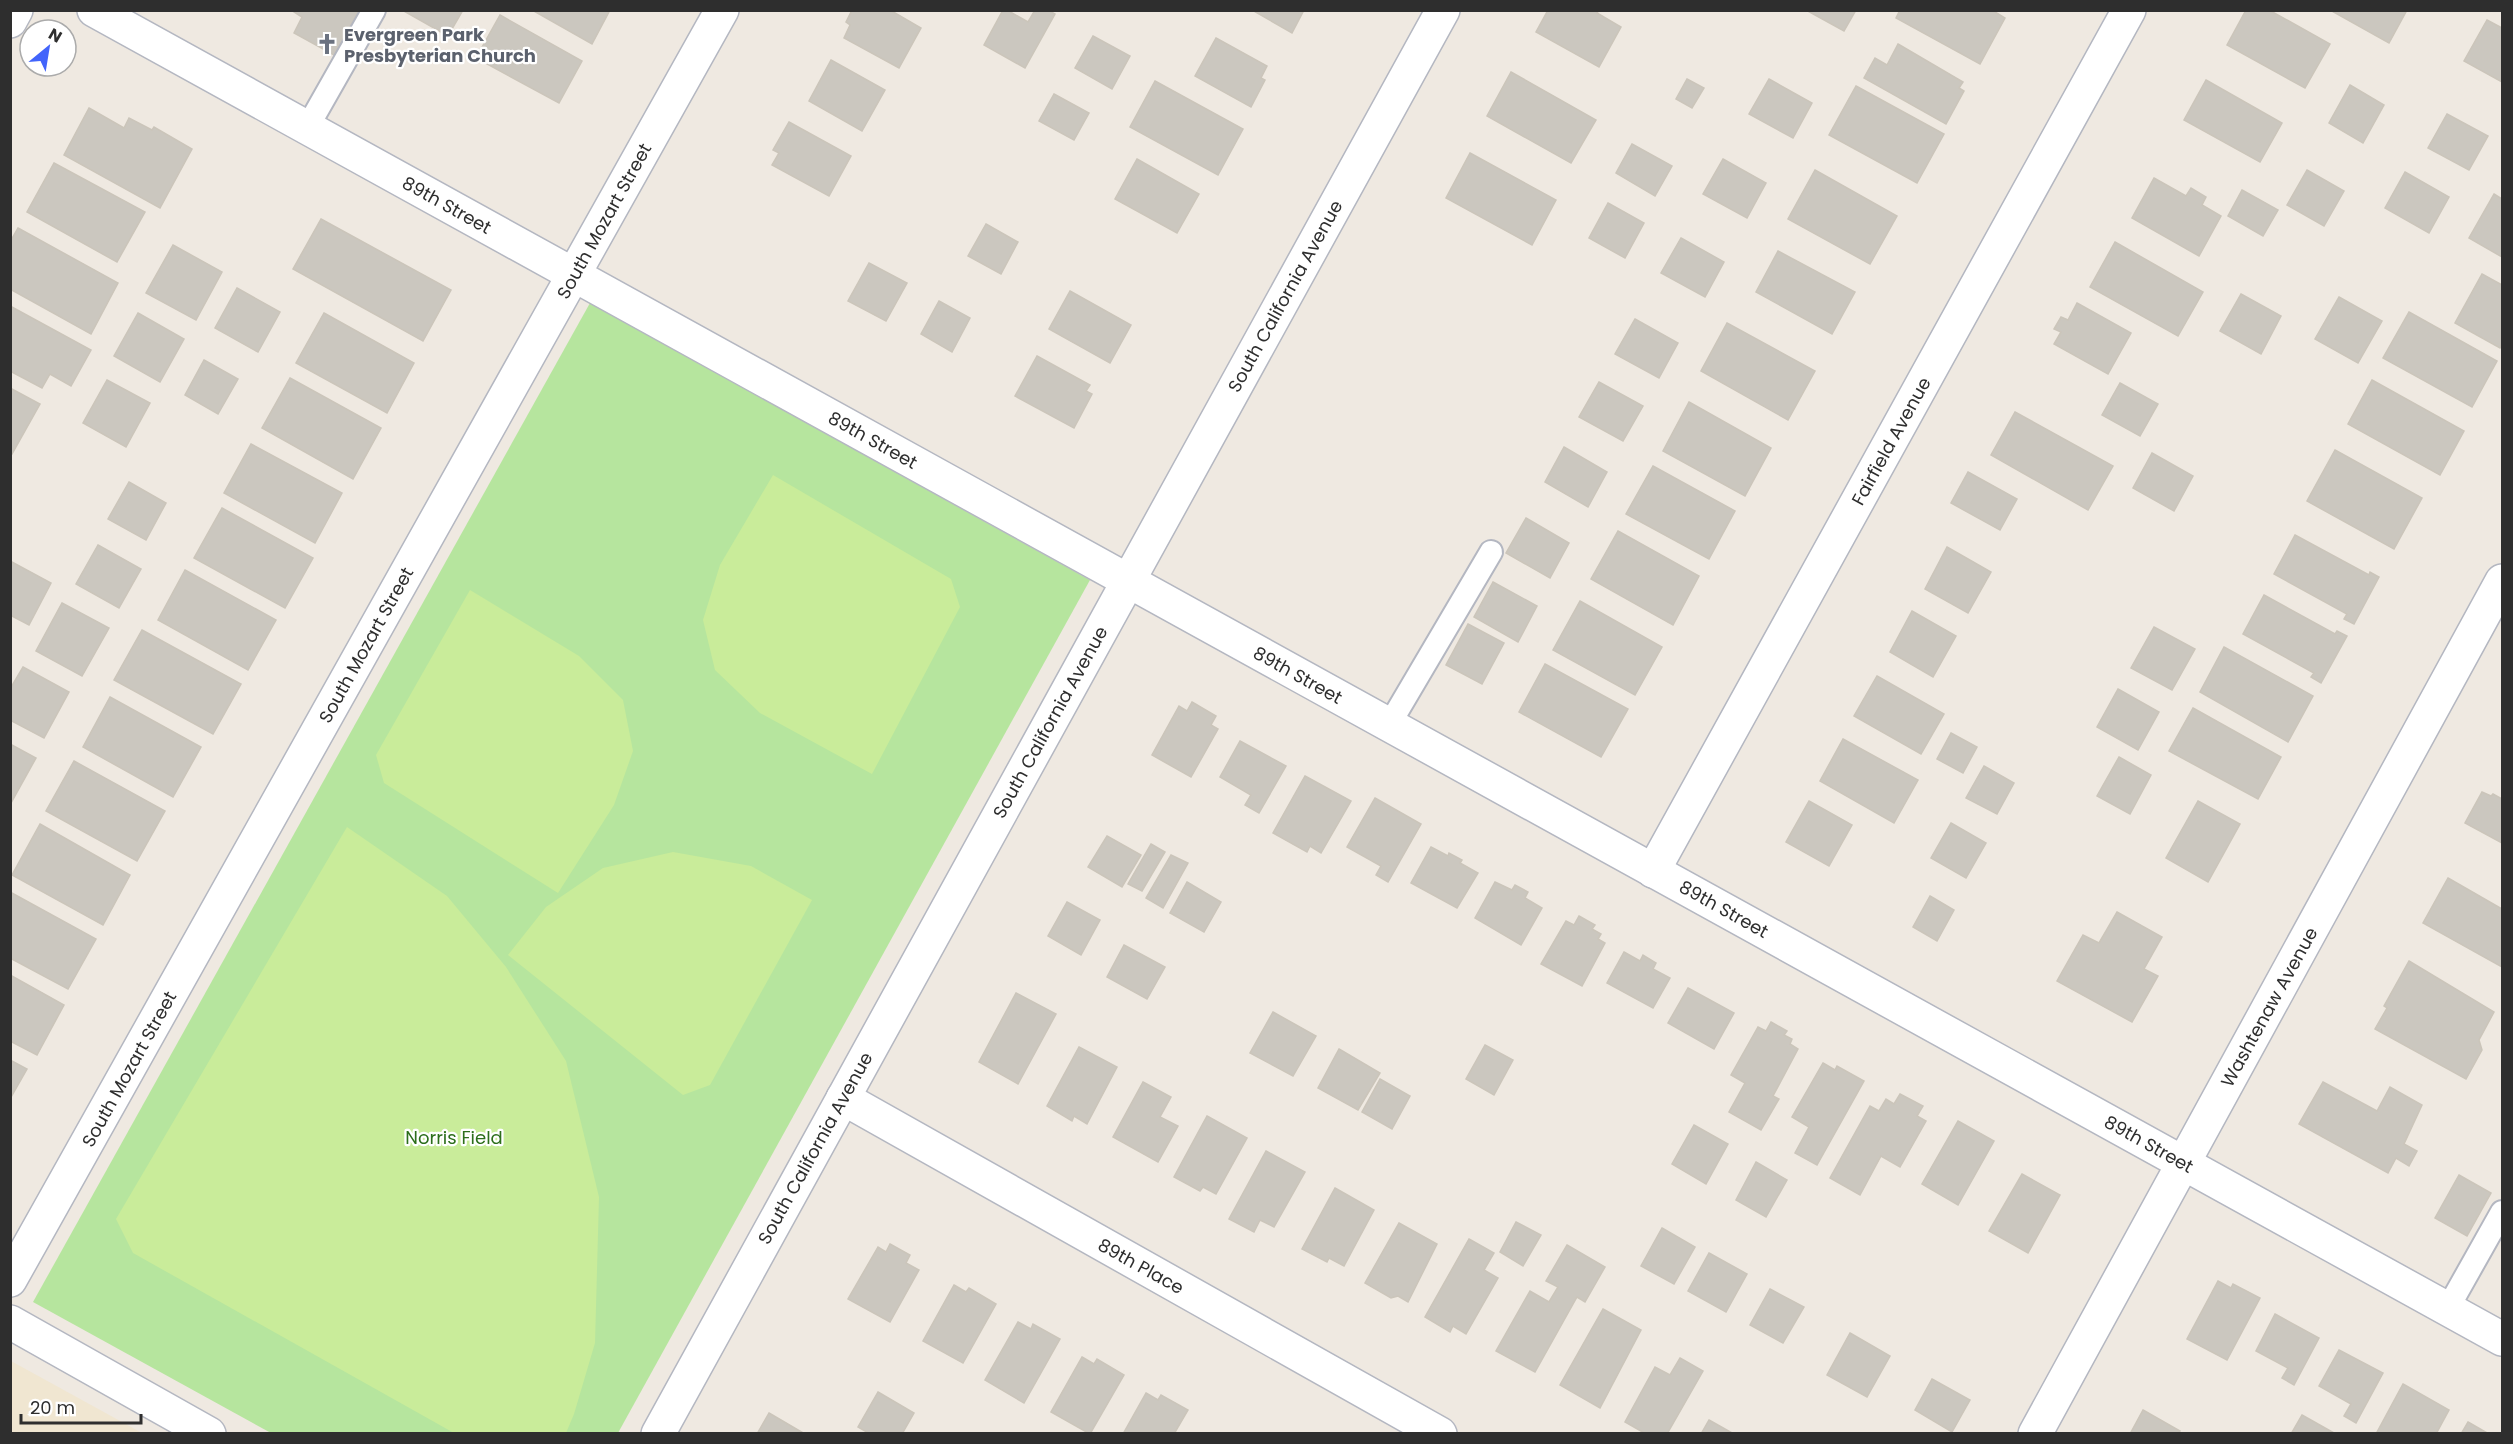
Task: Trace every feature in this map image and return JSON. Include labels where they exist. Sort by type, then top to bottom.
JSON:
[{"type":"street","points":[[10,21],[16,10]]},
{"type":"street","name":"89th Street","points":[[94,10],[2502,1339]]},
{"type":"street","name":"South Mozart Street","points":[[10,1280],[722,10]]},
{"type":"street","name":"South California Avenue","points":[[657,1434],[1443,10]]},
{"type":"street","name":"Fairfield Avenue","points":[[1653,871],[2128,10]]},
{"type":"street","name":"Washtenaw Avenue","points":[[2035,1434],[2502,581]]},
{"type":"street","name":"89th Place","points":[[843,1098],[1440,1434]]},
{"type":"street","points":[[10,1322],[209,1434]]},
{"type":"lane","points":[[307,128],[374,10]]},
{"type":"lane","points":[[1389,725],[1491,552]]},
{"type":"lane","points":[[2448,1308],[2502,1212]]},
{"type":"shaded area","points":[[11,1361],[142,1433],[11,1433]]},
{"type":"green space","name":"Norris Field","points":[[590,303],[1090,580],[618,1433],[271,1433],[33,1302]]},
{"type":"green space","points":[[773,475],[951,579],[960,607],[872,774],[760,713],[715,670],[703,620],[720,565]]},
{"type":"green space","points":[[470,590],[579,656],[623,700],[633,751],[614,805],[558,893],[384,783],[376,755]]},
{"type":"green space","points":[[347,827],[447,896],[506,967],[566,1061],[599,1197],[595,1343],[566,1433],[454,1433],[133,1253],[116,1219]]},
{"type":"green space","points":[[673,852],[751,866],[812,900],[710,1085],[683,1095],[508,955],[546,907],[603,868]]},
{"type":"building","name":"Evergreen Park Presbyterian Church","points":[[291,10],[359,10],[334,55],[294,33],[302,17]]},
{"type":"building","points":[[402,10],[463,10],[448,36]]},
{"type":"building","points":[[532,10],[610,10],[592,44]]},
{"type":"building","points":[[852,10],[890,10],[921,28],[899,68],[844,38],[850,25],[846,22]]},
{"type":"building","points":[[1003,10],[1028,22],[1035,10],[1048,10],[1055,14],[1025,68],[984,45]]},
{"type":"building","points":[[1252,10],[1304,10],[1292,33]]},
{"type":"building","points":[[1548,10],[1599,10],[1597,13],[1621,27],[1599,67],[1536,32]]},
{"type":"building","points":[[1806,10],[1856,10],[1844,31]]},
{"type":"building","points":[[1900,10],[1992,10],[2005,18],[1980,64],[1896,18]]},
{"type":"building","points":[[2246,10],[2269,10],[2330,44],[2305,88],[2227,45]]},
{"type":"building","points":[[2330,10],[2407,10],[2389,43]]},
{"type":"building","points":[[500,15],[582,61],[559,103],[476,58]]},
{"type":"building","points":[[2487,20],[2502,28],[2502,82],[2464,61]]},
{"type":"building","points":[[1093,36],[1130,56],[1112,89],[1075,68]]},
{"type":"building","points":[[1216,38],[1267,66],[1261,78],[1265,80],[1251,107],[1195,76]]},
{"type":"building","points":[[1898,44],[1963,82],[1959,88],[1964,91],[1946,124],[1864,78],[1875,58],[1887,65]]},
{"type":"building","points":[[831,60],[885,90],[862,131],[809,101]]},
{"type":"building","points":[[1511,72],[1596,120],[1571,163],[1487,116]]},
{"type":"building","points":[[1687,79],[1704,88],[1692,108],[1676,99]]},
{"type":"building","points":[[1769,79],[1812,103],[1793,138],[1749,114]]},
{"type":"building","points":[[2206,80],[2282,123],[2260,162],[2184,120]]},
{"type":"building","points":[[1155,81],[1243,129],[1218,175],[1130,127]]},
{"type":"building","points":[[2350,85],[2384,105],[2363,143],[2329,123]]},
{"type":"building","points":[[1856,86],[1944,134],[1917,183],[1829,135]]},
{"type":"building","points":[[1054,94],[1089,113],[1074,140],[1039,121]]},
{"type":"building","points":[[89,108],[124,128],[129,118],[152,130],[154,127],[192,149],[160,208],[64,155]]},
{"type":"building","points":[[2447,114],[2488,136],[2469,170],[2428,148]]},
{"type":"building","points":[[789,122],[851,156],[829,196],[772,165],[779,153],[773,150]]},
{"type":"building","points":[[1632,144],[1672,166],[1655,196],[1616,173]]},
{"type":"building","points":[[1470,153],[1556,200],[1532,245],[1446,198]]},
{"type":"building","points":[[1137,159],[1199,194],[1177,233],[1115,199]]},
{"type":"building","points":[[1723,159],[1766,183],[1747,218],[1703,194]]},
{"type":"building","points":[[54,163],[145,212],[117,262],[27,212]]},
{"type":"building","points":[[1815,170],[1897,216],[1870,264],[1788,219]]},
{"type":"building","points":[[2307,170],[2344,191],[2324,226],[2287,205]]},
{"type":"building","points":[[2405,172],[2449,197],[2429,233],[2385,208]]},
{"type":"building","points":[[2154,178],[2186,196],[2191,188],[2206,197],[2202,205],[2221,216],[2199,256],[2132,218]]},
{"type":"building","points":[[2242,190],[2278,210],[2263,236],[2228,216]]},
{"type":"building","points":[[2494,194],[2502,199],[2502,257],[2469,238]]},
{"type":"building","points":[[1608,203],[1644,223],[1625,258],[1589,238]]},
{"type":"building","points":[[321,219],[451,290],[423,341],[293,269]]},
{"type":"building","points":[[986,224],[1018,242],[1001,274],[968,256]]},
{"type":"building","points":[[18,228],[118,283],[91,334],[10,289],[10,242]]},
{"type":"building","points":[[1681,238],[1724,262],[1705,297],[1661,273]]},
{"type":"building","points":[[2115,242],[2203,292],[2178,336],[2090,287]]},
{"type":"building","points":[[173,245],[222,272],[196,320],[146,293]]},
{"type":"building","points":[[1778,251],[1855,292],[1832,334],[1756,292]]},
{"type":"building","points":[[869,263],[907,283],[886,321],[848,301]]},
{"type":"building","points":[[2482,274],[2502,285],[2502,344],[2500,348],[2455,323]]},
{"type":"building","points":[[237,288],[280,312],[258,352],[215,328]]},
{"type":"building","points":[[1070,291],[1131,325],[1110,363],[1049,329]]},
{"type":"building","points":[[2241,294],[2281,316],[2261,354],[2220,331]]},
{"type":"building","points":[[2339,297],[2382,321],[2358,363],[2315,339]]},
{"type":"building","points":[[939,301],[970,318],[952,352],[921,334]]},
{"type":"building","points":[[2077,303],[2131,333],[2108,374],[2054,344],[2061,332],[2054,329],[2061,317],[2068,320]]},
{"type":"building","points":[[10,306],[91,350],[71,386],[50,374],[42,388],[10,371]]},
{"type":"building","points":[[2409,312],[2497,361],[2472,407],[2383,358]]},
{"type":"building","points":[[138,313],[184,339],[160,382],[114,356]]},
{"type":"building","points":[[324,313],[414,363],[387,413],[296,363]]},
{"type":"building","points":[[1635,319],[1678,343],[1659,378],[1615,354]]},
{"type":"building","points":[[1727,323],[1815,371],[1788,420],[1701,371]]},
{"type":"building","points":[[1037,356],[1090,385],[1086,391],[1092,394],[1074,428],[1015,396]]},
{"type":"building","points":[[204,360],[238,379],[218,414],[185,395]]},
{"type":"building","points":[[290,378],[381,428],[353,479],[262,428]]},
{"type":"building","points":[[107,380],[150,403],[126,447],[83,423]]},
{"type":"building","points":[[2372,380],[2464,431],[2440,475],[2348,424]]},
{"type":"building","points":[[1599,382],[1643,406],[1623,441],[1579,417]]},
{"type":"building","points":[[2120,383],[2158,404],[2140,436],[2102,415]]},
{"type":"building","points":[[10,388],[40,404],[12,454],[10,453]]},
{"type":"building","points":[[1689,402],[1771,448],[1745,496],[1663,451]]},
{"type":"building","points":[[2015,412],[2113,466],[2088,510],[1991,455]]},
{"type":"building","points":[[251,444],[342,493],[315,543],[224,493]]},
{"type":"building","points":[[1564,447],[1607,472],[1588,507],[1545,482]]},
{"type":"building","points":[[2335,450],[2422,498],[2394,549],[2307,501]]},
{"type":"building","points":[[2152,453],[2193,476],[2174,511],[2133,488]]},
{"type":"building","points":[[1653,466],[1735,511],[1709,559],[1626,514]]},
{"type":"building","points":[[1968,472],[2017,499],[2000,530],[1951,503]]},
{"type":"building","points":[[129,482],[166,503],[146,540],[108,519]]},
{"type":"building","points":[[222,508],[313,558],[285,608],[194,558]]},
{"type":"building","points":[[1526,518],[1569,543],[1550,578],[1506,553]]},
{"type":"building","points":[[1618,531],[1699,576],[1673,625],[1591,579]]},
{"type":"building","points":[[2295,535],[2369,575],[2370,572],[2379,577],[2354,624],[2344,619],[2347,614],[2274,574]]},
{"type":"building","points":[[98,545],[141,569],[119,608],[76,584]]},
{"type":"building","points":[[1947,547],[1991,572],[1968,613],[1925,589]]},
{"type":"building","points":[[10,561],[51,583],[29,625],[10,615]]},
{"type":"building","points":[[185,570],[276,620],[248,670],[158,620]]},
{"type":"building","points":[[1493,582],[1537,606],[1518,642],[1474,617]]},
{"type":"building","points":[[2264,595],[2335,634],[2337,631],[2347,636],[2321,683],[2311,677],[2314,673],[2243,634]]},
{"type":"building","points":[[1580,601],[1662,647],[1635,695],[1553,650]]},
{"type":"building","points":[[62,603],[109,628],[82,676],[36,651]]},
{"type":"building","points":[[1912,611],[1956,636],[1933,677],[1890,652]]},
{"type":"building","points":[[1468,624],[1504,643],[1482,684],[1446,665]]},
{"type":"building","points":[[2154,627],[2195,649],[2172,690],[2131,668]]},
{"type":"building","points":[[142,630],[241,684],[213,734],[114,680]]},
{"type":"building","points":[[2224,647],[2313,696],[2288,742],[2200,692]]},
{"type":"building","points":[[1545,664],[1628,709],[1601,757],[1519,712]]},
{"type":"building","points":[[23,667],[69,692],[44,738],[10,720],[10,689]]},
{"type":"building","points":[[1877,676],[1944,714],[1921,754],[1854,716]]},
{"type":"building","points":[[2118,689],[2159,712],[2138,750],[2097,727]]},
{"type":"building","points":[[110,697],[201,747],[173,797],[83,747]]},
{"type":"building","points":[[1192,702],[1216,716],[1211,725],[1218,729],[1191,777],[1152,755],[1179,706],[1187,711]]},
{"type":"building","points":[[2193,708],[2281,757],[2258,799],[2169,751]]},
{"type":"building","points":[[1951,733],[1977,747],[1963,773],[1937,759]]},
{"type":"building","points":[[1843,739],[1918,780],[1894,823],[1820,781]]},
{"type":"building","points":[[1240,741],[1286,766],[1259,813],[1245,805],[1251,795],[1220,777]]},
{"type":"building","points":[[10,744],[36,758],[11,803],[10,802]]},
{"type":"building","points":[[2119,757],[2151,775],[2130,814],[2097,796]]},
{"type":"building","points":[[74,761],[165,811],[137,861],[46,811]]},
{"type":"building","points":[[1984,766],[2014,783],[1997,814],[1966,798]]},
{"type":"building","points":[[1305,776],[1351,801],[1321,853],[1310,846],[1307,852],[1273,833]]},
{"type":"building","points":[[2482,792],[2502,799],[2502,843],[2465,823]]},
{"type":"building","points":[[1375,798],[1421,824],[1388,882],[1376,875],[1381,866],[1347,847]]},
{"type":"building","points":[[1809,801],[1852,825],[1829,866],[1786,842]]},
{"type":"building","points":[[2198,801],[2240,824],[2208,882],[2166,858]]},
{"type":"building","points":[[1951,823],[1986,843],[1966,878],[1931,858]]},
{"type":"building","points":[[40,824],[130,875],[103,925],[12,875]]},
{"type":"building","points":[[1107,836],[1141,855],[1122,887],[1088,867]]},
{"type":"building","points":[[1151,844],[1165,852],[1142,891],[1128,884]]},
{"type":"building","points":[[1431,847],[1462,860],[1460,863],[1478,873],[1457,908],[1411,883]]},
{"type":"building","points":[[1171,855],[1188,863],[1163,908],[1146,898]]},
{"type":"building","points":[[2448,878],[2502,909],[2502,967],[2423,923]]},
{"type":"building","points":[[1187,882],[1221,902],[1204,932],[1170,913]]},
{"type":"building","points":[[1495,882],[1512,890],[1515,885],[1528,892],[1525,898],[1542,908],[1521,945],[1475,918]]},
{"type":"building","points":[[10,892],[96,939],[68,989],[10,958]]},
{"type":"building","points":[[1930,896],[1954,910],[1937,941],[1913,927]]},
{"type":"building","points":[[1067,902],[1100,920],[1081,955],[1048,936]]},
{"type":"building","points":[[2117,912],[2162,937],[2144,969],[2158,976],[2132,1022],[2057,981],[2083,935],[2099,943]]},
{"type":"building","points":[[1579,916],[1595,925],[1592,929],[1601,934],[1598,939],[1605,943],[1582,986],[1541,964],[1566,921],[1574,925]]},
{"type":"building","points":[[1124,945],[1165,967],[1147,999],[1107,977]]},
{"type":"building","points":[[1624,952],[1640,961],[1643,955],[1656,963],[1653,969],[1670,978],[1653,1008],[1607,983]]},
{"type":"building","points":[[2409,961],[2494,1012],[2479,1040],[2482,1050],[2466,1079],[2375,1029],[2387,1008],[2384,1006]]},
{"type":"building","points":[[10,975],[64,1005],[37,1055],[10,1041]]},
{"type":"building","points":[[1688,988],[1734,1013],[1714,1049],[1668,1023]]},
{"type":"building","points":[[1016,993],[1056,1014],[1018,1084],[979,1062]]},
{"type":"building","points":[[1273,1012],[1316,1036],[1293,1076],[1250,1053]]},
{"type":"building","points":[[1771,1022],[1787,1031],[1784,1035],[1792,1039],[1790,1044],[1798,1049],[1773,1096],[1779,1099],[1761,1130],[1729,1112],[1745,1083],[1731,1075],[1758,1027],[1766,1031]]},
{"type":"building","points":[[1485,1045],[1513,1060],[1494,1095],[1466,1079]]},
{"type":"building","points":[[1079,1047],[1117,1067],[1087,1124],[1074,1116],[1072,1121],[1047,1106]]},
{"type":"building","points":[[1339,1049],[1380,1073],[1358,1110],[1318,1088]]},
{"type":"building","points":[[10,1060],[27,1069],[10,1099]]},
{"type":"building","points":[[1823,1063],[1835,1070],[1837,1066],[1864,1081],[1817,1165],[1795,1153],[1809,1127],[1792,1117]]},
{"type":"building","points":[[1380,1079],[1410,1096],[1392,1129],[1362,1112]]},
{"type":"building","points":[[1143,1082],[1171,1097],[1160,1117],[1178,1126],[1158,1162],[1113,1137]]},
{"type":"building","points":[[2323,1082],[2377,1111],[2390,1087],[2422,1105],[2404,1144],[2417,1151],[2409,1166],[2396,1158],[2388,1173],[2299,1124]]},
{"type":"building","points":[[1900,1094],[1923,1106],[1917,1116],[1926,1121],[1900,1167],[1881,1156],[1860,1195],[1830,1178],[1870,1106],[1879,1111],[1886,1099],[1894,1104]]},
{"type":"building","points":[[1207,1116],[1247,1138],[1216,1194],[1203,1187],[1200,1191],[1174,1177]]},
{"type":"building","points":[[1958,1121],[1994,1141],[1958,1205],[1922,1184]]},
{"type":"building","points":[[1694,1125],[1728,1144],[1706,1184],[1672,1164]]},
{"type":"building","points":[[1266,1151],[1305,1172],[1274,1227],[1260,1220],[1254,1232],[1229,1219]]},
{"type":"building","points":[[1756,1162],[1787,1180],[1766,1217],[1736,1200]]},
{"type":"building","points":[[2022,1174],[2060,1195],[2028,1253],[1989,1231]]},
{"type":"building","points":[[2459,1175],[2491,1193],[2467,1236],[2435,1218]]},
{"type":"building","points":[[1335,1188],[1374,1210],[1344,1266],[1329,1258],[1327,1262],[1302,1249]]},
{"type":"building","points":[[1516,1222],[1541,1235],[1523,1266],[1500,1252]]},
{"type":"building","points":[[1399,1223],[1437,1244],[1408,1302],[1398,1296],[1391,1298],[1365,1283]]},
{"type":"building","points":[[1662,1228],[1695,1247],[1674,1284],[1641,1266]]},
{"type":"building","points":[[1469,1239],[1494,1253],[1484,1270],[1498,1278],[1466,1334],[1453,1326],[1450,1332],[1425,1317]]},
{"type":"building","points":[[890,1244],[910,1255],[906,1263],[919,1270],[890,1322],[848,1299],[878,1247],[886,1252]]},
{"type":"building","points":[[1567,1245],[1605,1267],[1585,1302],[1577,1297],[1535,1372],[1496,1351],[1530,1291],[1549,1302],[1558,1287],[1546,1281]]},
{"type":"building","points":[[1709,1253],[1747,1274],[1726,1312],[1688,1291]]},
{"type":"building","points":[[2218,1281],[2231,1288],[2233,1284],[2260,1298],[2227,1360],[2187,1339]]},
{"type":"building","points":[[954,1285],[966,1292],[969,1288],[996,1304],[963,1363],[923,1341]]},
{"type":"building","points":[[1770,1289],[1804,1307],[1783,1343],[1750,1325]]},
{"type":"building","points":[[1603,1309],[1641,1330],[1600,1408],[1560,1385]]},
{"type":"building","points":[[2275,1314],[2319,1338],[2294,1385],[2282,1378],[2288,1368],[2256,1351]]},
{"type":"building","points":[[1018,1322],[1031,1329],[1033,1324],[1060,1339],[1024,1403],[985,1380]]},
{"type":"building","points":[[1850,1333],[1890,1356],[1867,1397],[1827,1375]]},
{"type":"building","points":[[2339,1350],[2383,1373],[2356,1423],[2344,1416],[2351,1404],[2319,1386]]},
{"type":"building","points":[[1082,1357],[1094,1364],[1097,1359],[1124,1375],[1090,1434],[1051,1412]]},
{"type":"building","points":[[1680,1358],[1703,1371],[1667,1434],[1646,1434],[1625,1422],[1655,1367],[1670,1375]]},
{"type":"building","points":[[1932,1379],[1970,1400],[1952,1432],[1915,1410]]},
{"type":"building","points":[[2403,1384],[2449,1410],[2436,1434],[2376,1434]]},
{"type":"building","points":[[878,1392],[914,1413],[902,1434],[870,1434],[858,1427]]},
{"type":"building","points":[[1146,1393],[1158,1400],[1161,1395],[1188,1410],[1174,1434],[1123,1434]]},
{"type":"building","points":[[2143,1410],[2180,1431],[2178,1434],[2130,1434]]},
{"type":"building","points":[[769,1413],[805,1434],[757,1434]]},
{"type":"building","points":[[2302,1415],[2334,1433],[2334,1434],[2291,1434]]},
{"type":"building","points":[[1709,1420],[1734,1434],[1701,1434]]},
{"type":"building","points":[[2468,1422],[2489,1434],[2461,1434]]},
{"type":"place","name":"Evergreen Park Presbyterian Church","points":[[327,44]]}]
